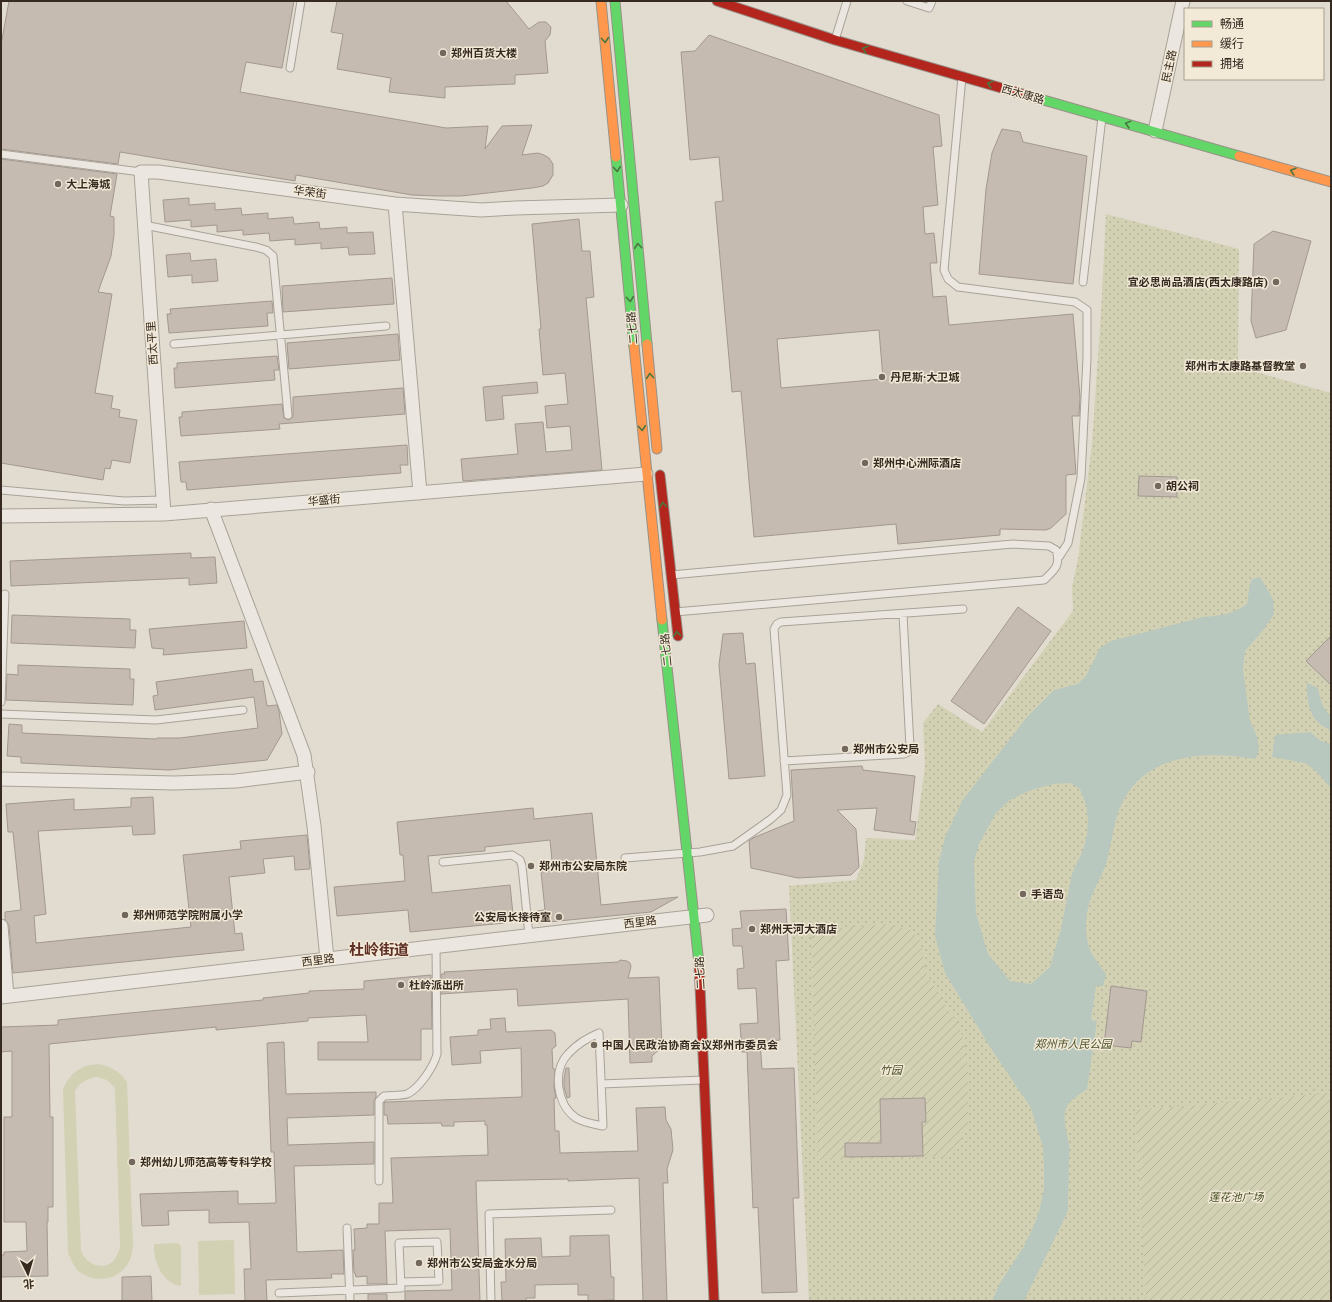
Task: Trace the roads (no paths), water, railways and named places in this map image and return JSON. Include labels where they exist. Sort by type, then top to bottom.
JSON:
[{"type":"main road","name":"二七路","points":[[601,1],[646,474],[688,853],[704,915],[698,951],[714,1301]]},
{"type":"main road","name":"二七路","points":[[615,1],[658,460],[678,644]]},
{"type":"main road","name":"西太康路","points":[[717,1],[835,40],[1331,182]]},
{"type":"street","name":"民主路","points":[[1155,131],[1183,1]]},
{"type":"street","name":"华荣街","points":[[141,172],[158,172],[395,204],[480,210],[621,205]]},
{"type":"street","name":"西太平里","points":[[141,172],[164,514]]},
{"type":"street","points":[[395,204],[420,493]]},
{"type":"street","name":"华盛街","points":[[1,516],[164,514],[646,474]]},
{"type":"street","points":[[211,509],[304,755],[308,772],[327,959]]},
{"type":"street","points":[[1,779],[174,783],[236,780],[308,772]]},
{"type":"street","name":"西里路","points":[[4,997],[704,915]]},
{"type":"street","points":[[1,926],[4,997]]},
{"type":"lane","points":[[290,68],[301,1]]},
{"type":"lane","points":[[835,40],[847,1]]},
{"type":"lane","points":[[907,1],[929,8],[932,1]]},
{"type":"lane","points":[[962,77],[944,270],[948,279],[958,287],[1075,302],[1086,310],[1087,358],[1081,478],[1068,543],[1059,557]]},
{"type":"lane","points":[[1084,282],[1102,117]]},
{"type":"lane","name":"华荣街","points":[[1,154],[141,172]]},
{"type":"lane","points":[[144,225],[266,250],[272,256],[288,415]]},
{"type":"lane","points":[[174,344],[386,326]]},
{"type":"lane","points":[[1,490],[124,501],[164,500]]},
{"type":"lane","points":[[671,575],[1013,544],[1049,546],[1056,550],[1059,557],[1059,563],[1052,573],[1044,580],[675,612]]},
{"type":"lane","points":[[1,702],[5,594]]},
{"type":"lane","points":[[625,858],[701,852],[733,846],[771,819],[780,810],[787,795],[774,629],[777,624],[781,622],[963,609]]},
{"type":"lane","points":[[784,761],[904,754],[908,752],[910,747],[903,614]]},
{"type":"lane","points":[[1,714],[156,720],[243,710]]},
{"type":"lane","points":[[443,862],[512,855],[520,860],[522,866],[529,936]]},
{"type":"lane","points":[[379,1182],[379,1101],[384,1096],[406,1094],[416,1089],[435,1062],[438,1054],[436,946]]},
{"type":"lane","points":[[599,1033],[601,1076],[601,1084],[603,1126],[584,1123],[575,1117],[566,1107],[560,1094],[558,1078],[567,1054],[583,1041],[599,1033]]},
{"type":"lane","points":[[601,1084],[705,1080]]},
{"type":"lane","points":[[491,1301],[489,1214],[611,1210]]},
{"type":"lane","points":[[347,1228],[350,1301]]},
{"type":"lane","points":[[279,1293],[401,1288],[400,1243],[437,1242],[438,1281],[401,1282]]},
{"type":"place","name":"郑州百货大楼","points":[[443,53]]},
{"type":"place","name":"大上海城","points":[[58,184]]},
{"type":"place","name":"宜必思尚品酒店(西太康路店)","points":[[1276,282]]},
{"type":"place","name":"郑州市太康路基督教堂","points":[[1303,366]]},
{"type":"place","name":"丹尼斯·大卫城","points":[[882,377]]},
{"type":"place","name":"郑州中心洲际酒店","points":[[865,463]]},
{"type":"place","name":"胡公祠","points":[[1158,486]]},
{"type":"place","name":"郑州市公安局","points":[[845,749]]},
{"type":"place","name":"郑州市公安局东院","points":[[531,866]]},
{"type":"place","name":"手语岛","points":[[1023,894]]},
{"type":"place","name":"郑州师范学院附属小学","points":[[125,915]]},
{"type":"place","name":"公安局长接待室","points":[[559,917]]},
{"type":"place","name":"郑州天河大酒店","points":[[752,929]]},
{"type":"place","name":"杜岭派出所","points":[[401,985]]},
{"type":"place","name":"中国人民政治协商会议郑州市委员会","points":[[594,1045]]},
{"type":"place","name":"郑州幼儿师范高等专科学校","points":[[132,1162]]},
{"type":"place","name":"郑州市公安局金水分局","points":[[419,1263]]},
{"type":"district","name":"杜岭街道","points":[[379,950]]},
{"type":"park label","name":"郑州市人民公园","points":[[1073,1044]]},
{"type":"park label","name":"竹园","points":[[891,1070]]},
{"type":"park label","name":"莲花池广场","points":[[1236,1197]]}]
